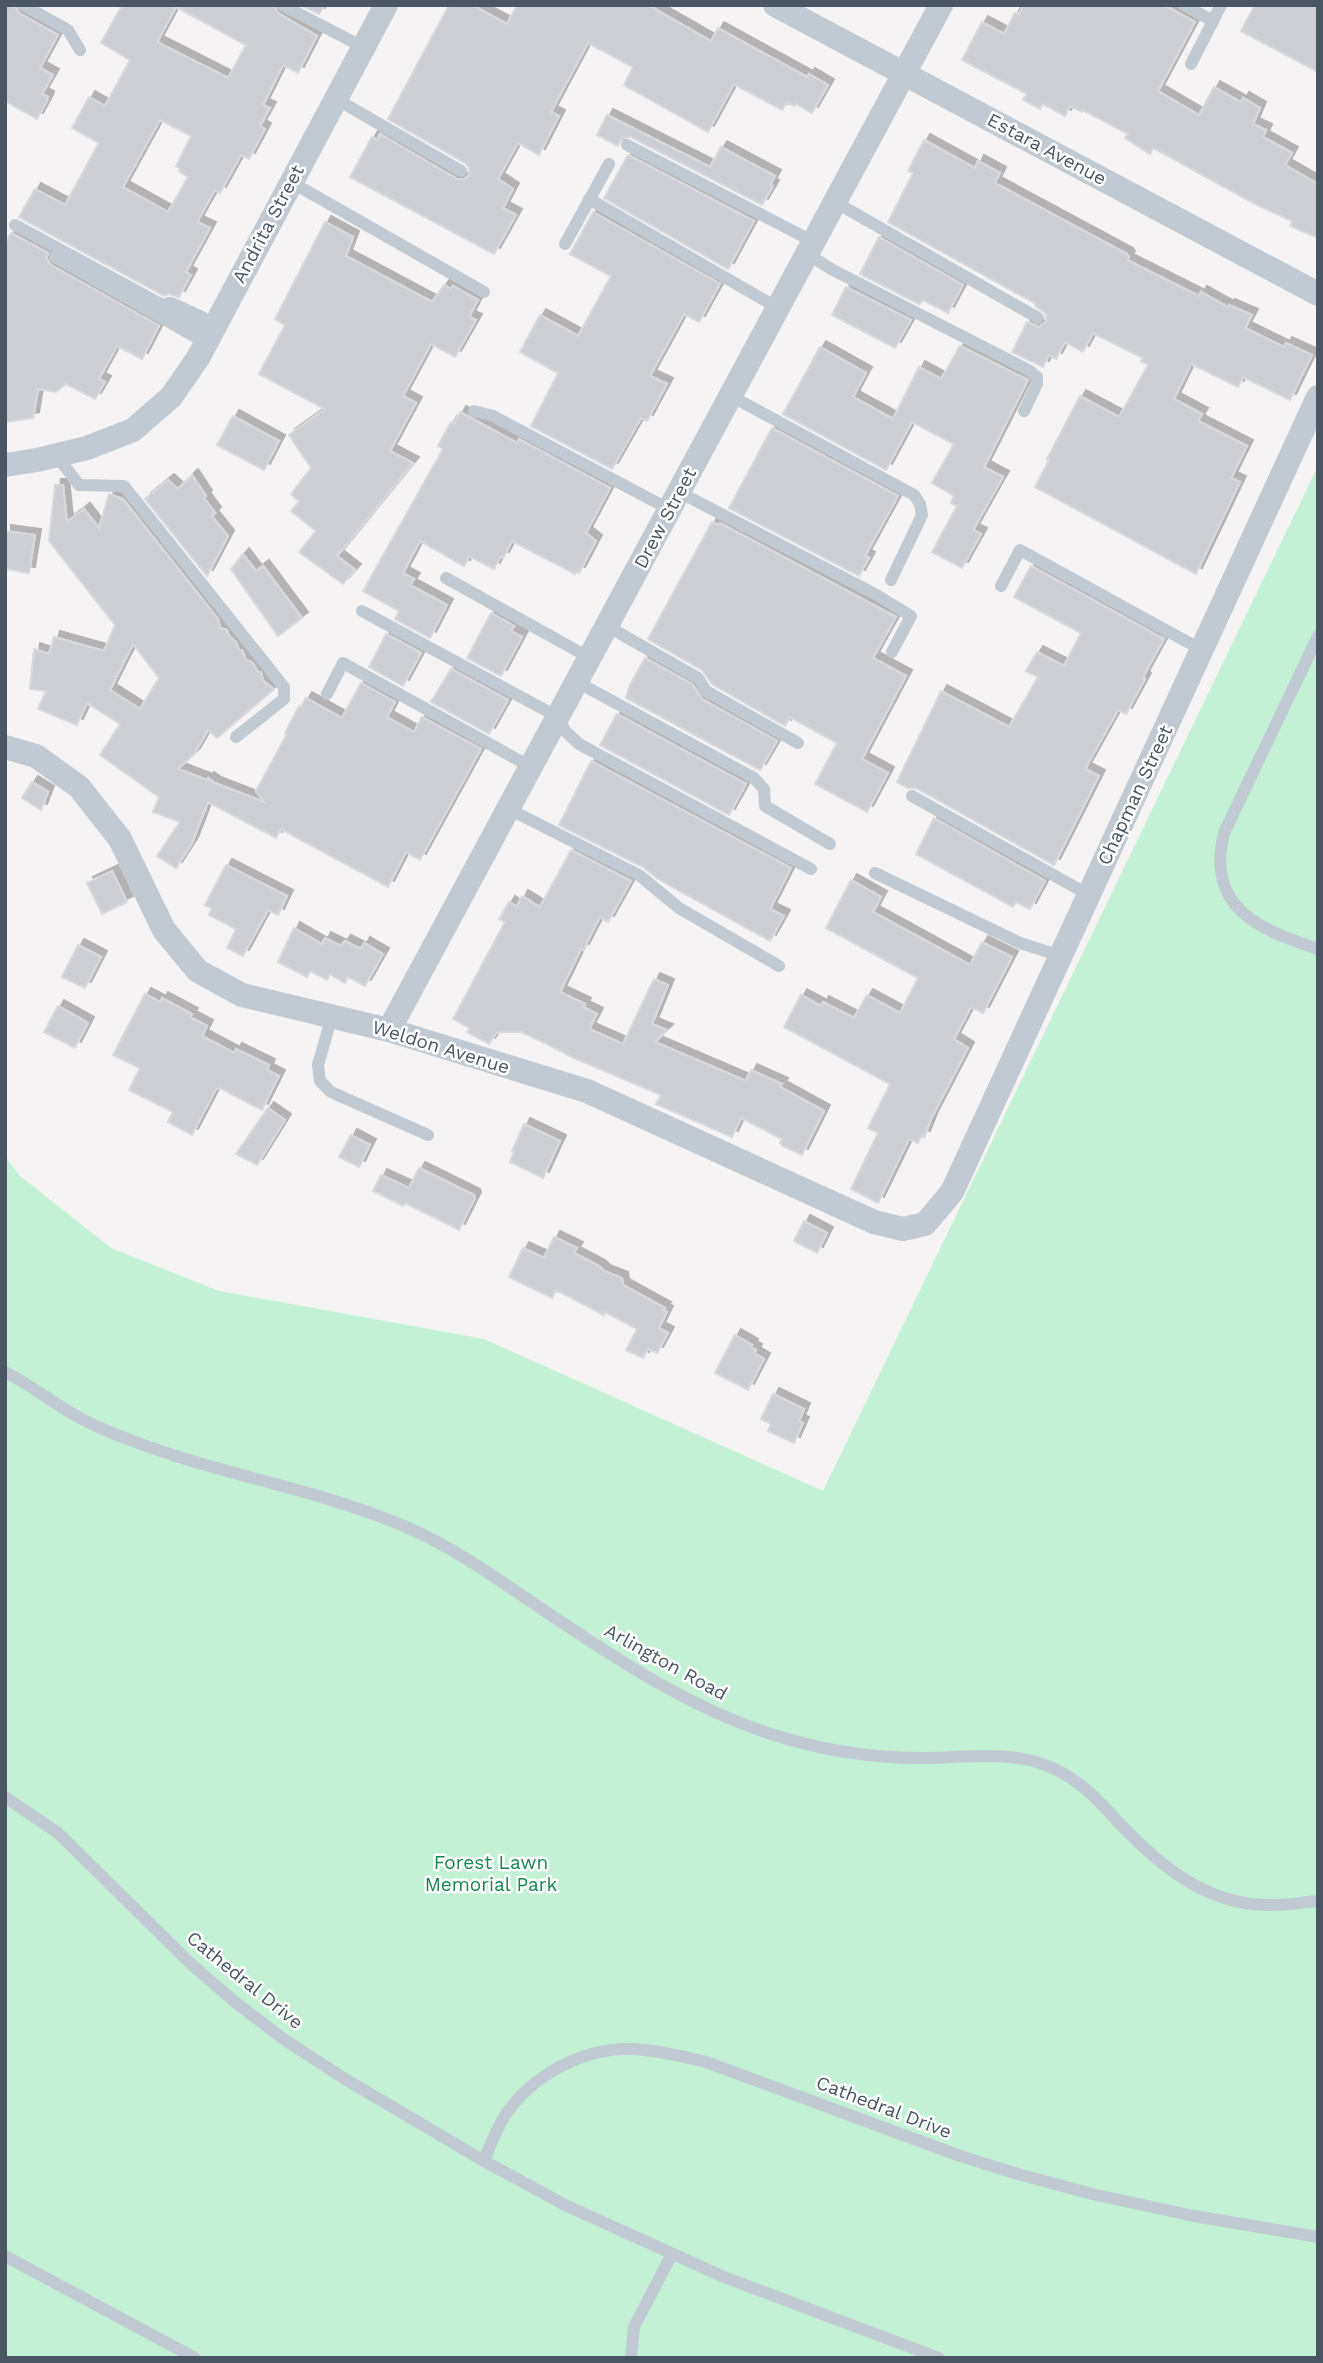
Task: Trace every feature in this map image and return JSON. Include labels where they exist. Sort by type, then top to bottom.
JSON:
[{"type":"street","name":"Andrita Street","points":[[5,465],[87,448],[133,430],[171,397],[210,336],[386,5]]},
{"type":"street","name":"Estara Avenue","points":[[775,5],[1318,293]]},
{"type":"street","name":"Drew Street","points":[[389,1030],[941,5]]},
{"type":"street","points":[[170,309],[210,336]]},
{"type":"street","name":"Chapman Street","points":[[952,1192],[1318,397]]},
{"type":"street","name":"Weldon Avenue","points":[[5,747],[36,756],[79,787],[120,839],[164,930],[198,971],[242,995],[389,1030],[587,1091],[874,1222],[903,1228],[925,1224],[952,1192]]},
{"type":"lane","points":[[23,5],[68,30],[80,50]]},
{"type":"lane","points":[[282,5],[363,47]]},
{"type":"lane","points":[[1185,5],[1213,21]]},
{"type":"lane","points":[[1191,64],[1222,5]]},
{"type":"lane","points":[[336,99],[461,171]]},
{"type":"lane","points":[[627,145],[811,248],[831,269],[1030,371],[1037,377],[1037,384],[1024,411]]},
{"type":"lane","points":[[565,244],[609,164]]},
{"type":"lane","points":[[291,182],[484,292]]},
{"type":"lane","points":[[589,200],[778,308]]},
{"type":"lane","points":[[835,202],[1038,318]]},
{"type":"lane","points":[[15,225],[170,309]]},
{"type":"lane","points":[[55,257],[210,336]]},
{"type":"lane","points":[[731,396],[914,495],[920,504],[922,515],[891,580]]},
{"type":"lane","points":[[474,411],[493,416],[875,594],[912,616],[892,652]]},
{"type":"lane","points":[[57,456],[79,485],[124,486],[284,687],[285,699],[236,737]]},
{"type":"lane","points":[[1001,586],[1020,550],[1202,650]]},
{"type":"lane","points":[[446,578],[590,659]]},
{"type":"lane","points":[[362,611],[558,717],[565,732],[579,744],[811,869]]},
{"type":"lane","points":[[607,626],[698,678],[706,691],[798,743]]},
{"type":"lane","points":[[1318,636],[1224,833],[1219,862],[1222,880],[1230,899],[1247,918],[1271,933],[1318,950]]},
{"type":"lane","points":[[327,694],[343,663],[531,767]]},
{"type":"lane","points":[[577,682],[754,778],[764,789],[765,806],[830,844]]},
{"type":"lane","points":[[912,796],[1089,895]]},
{"type":"lane","points":[[509,809],[639,875],[679,908],[779,966]]},
{"type":"lane","points":[[875,873],[1020,943],[1061,956]]},
{"type":"lane","points":[[332,1017],[318,1065],[320,1082],[331,1092],[428,1135]]},
{"type":"lane","name":"Arlington Road","points":[[5,1371],[75,1415],[130,1440],[405,1526],[463,1556],[564,1624],[676,1694],[726,1717],[808,1745],[842,1751],[920,1758],[1014,1756],[1034,1760],[1078,1782],[1102,1802],[1128,1832],[1180,1878],[1204,1891],[1233,1900],[1271,1905],[1318,1901]]},
{"type":"lane","name":"Cathedral Drive","points":[[5,1797],[58,1833],[190,1964],[285,2040],[345,2079],[565,2205],[672,2254],[797,2305],[939,2358]]},
{"type":"lane","name":"Cathedral Drive","points":[[484,2161],[504,2116],[545,2076],[579,2059],[605,2051],[631,2049],[706,2062],[960,2157],[1018,2174],[1092,2194],[1194,2216],[1318,2237]]},
{"type":"lane","points":[[631,2358],[634,2327],[672,2254]]},
{"type":"lane","points":[[5,2256],[195,2358]]},
{"type":"green space","name":"Forest Lawn Memorial Park","points":[[1318,466],[1318,2358],[5,2358],[5,1156],[20,1176],[111,1248],[219,1291],[484,1339],[823,1491]]},
{"type":"building","points":[[5,5],[14,5],[19,13],[58,35],[40,68],[53,75],[42,94],[48,97],[37,119],[5,101]]},
{"type":"building","points":[[122,5],[273,5],[278,13],[317,36],[298,73],[283,65],[263,105],[270,108],[260,126],[265,129],[249,159],[241,155],[220,193],[215,190],[197,222],[210,228],[186,272],[191,275],[179,297],[169,294],[164,296],[19,217],[35,189],[65,205],[99,143],[72,128],[89,97],[105,106],[130,60],[101,43]],"holes":[[[176,7],[246,45],[228,78],[157,42]],[[160,120],[191,136],[176,166],[188,177],[168,212],[123,187]]]},
{"type":"building","points":[[301,5],[324,5],[319,14]]},
{"type":"building","points":[[449,5],[472,5],[507,24],[517,5],[648,5],[711,41],[718,28],[807,77],[809,74],[828,85],[812,113],[787,102],[782,110],[734,84],[708,132],[624,85],[633,67],[588,43],[551,112],[559,116],[539,155],[518,143],[498,179],[513,189],[503,208],[516,215],[494,254],[350,177],[372,137],[377,140],[380,134],[457,179],[465,179],[469,175],[469,167],[465,163],[388,119]]},
{"type":"building","points":[[1024,5],[1164,5],[1195,22],[1158,91],[1199,115],[1214,87],[1241,102],[1243,98],[1260,108],[1253,124],[1266,130],[1263,137],[1292,153],[1285,165],[1318,184],[1318,238],[1290,226],[1292,221],[1255,204],[1153,148],[1150,154],[1125,138],[1128,134],[1083,110],[1082,112],[1070,106],[1065,116],[1043,104],[1040,109],[1023,100],[1027,94],[962,60],[982,22],[1004,34],[1015,13],[1019,14]]},
{"type":"building","points":[[1255,5],[1318,5],[1318,72],[1241,31]]},
{"type":"building","points":[[607,115],[710,167],[721,147],[775,176],[770,185],[773,186],[762,205],[631,137],[622,138],[618,146],[597,135]]},
{"type":"building","points":[[924,140],[975,168],[978,161],[1000,173],[995,183],[1127,254],[1127,260],[1199,296],[1201,292],[1228,307],[1229,305],[1252,315],[1245,328],[1284,347],[1286,343],[1312,355],[1290,400],[1243,377],[1238,387],[1191,364],[1174,399],[1202,414],[1198,421],[1247,446],[1231,478],[1240,482],[1196,574],[1035,487],[1080,396],[1119,417],[1148,365],[1141,361],[1143,358],[1093,333],[1083,352],[1065,342],[1056,359],[1049,355],[1043,367],[1012,352],[1027,322],[1039,327],[1046,322],[1046,314],[1035,306],[1036,304],[888,222],[913,173],[908,171]]},
{"type":"building","points":[[628,155],[754,221],[728,269],[604,198]]},
{"type":"building","points":[[593,212],[720,284],[699,322],[684,314],[650,376],[667,384],[647,421],[641,418],[612,469],[531,426],[558,373],[520,352],[540,315],[578,336],[611,276],[570,254]]},
{"type":"building","points":[[325,222],[353,237],[346,256],[432,302],[444,285],[451,289],[453,286],[478,300],[469,317],[476,320],[455,357],[431,344],[403,396],[416,403],[390,451],[413,463],[337,556],[355,570],[343,584],[299,552],[316,531],[291,511],[299,501],[291,494],[311,468],[289,435],[325,409],[259,374],[285,325],[275,319]]},
{"type":"building","points":[[11,233],[48,253],[46,258],[51,265],[159,326],[142,359],[117,346],[99,379],[105,382],[95,399],[66,384],[56,392],[38,389],[33,418],[5,422],[5,244]]},
{"type":"building","points":[[879,237],[963,285],[948,313],[923,300],[919,304],[860,274]]},
{"type":"building","points":[[846,287],[911,320],[895,348],[832,315]]},
{"type":"building","points":[[960,346],[1028,380],[984,467],[1003,477],[973,530],[981,534],[962,568],[932,552],[957,506],[951,503],[954,496],[932,483],[954,444],[912,422],[886,470],[783,414],[820,347],[866,373],[853,397],[893,419],[919,367],[941,379]]},
{"type":"building","points":[[460,412],[517,443],[519,439],[610,488],[586,533],[596,541],[579,573],[575,574],[512,541],[494,569],[469,556],[464,566],[420,541],[403,573],[414,579],[410,585],[447,605],[430,638],[395,619],[399,611],[363,591],[443,449],[438,446],[451,422],[454,424]]},
{"type":"building","points":[[233,416],[279,441],[264,470],[217,445]]},
{"type":"building","points":[[772,428],[898,496],[865,556],[869,558],[859,576],[729,508]]},
{"type":"building","points":[[192,475],[215,513],[212,516],[228,536],[207,576],[145,499],[168,480],[178,489]]},
{"type":"building","points":[[55,485],[63,485],[67,522],[84,509],[99,528],[109,494],[123,499],[218,619],[220,628],[227,630],[246,660],[252,662],[258,672],[261,672],[263,681],[274,689],[217,738],[208,730],[194,754],[178,769],[207,780],[208,778],[264,802],[256,791],[299,706],[301,707],[306,698],[342,718],[361,683],[395,702],[387,717],[414,732],[422,717],[481,749],[420,860],[406,852],[388,887],[281,829],[276,838],[208,802],[192,843],[176,868],[157,856],[180,822],[153,812],[159,797],[100,755],[120,724],[87,703],[77,725],[38,709],[46,691],[30,689],[34,649],[49,654],[54,637],[104,651],[115,625],[49,541]],"holes":[[[133,644],[159,678],[140,709],[110,690]]]},
{"type":"building","points":[[712,522],[719,525],[720,523],[896,617],[873,658],[906,676],[862,759],[888,773],[867,812],[815,784],[837,743],[790,717],[785,726],[712,684],[702,670],[648,639]]},
{"type":"building","points":[[5,531],[35,535],[29,573],[5,569]]},
{"type":"building","points":[[243,554],[256,571],[263,566],[302,618],[278,636],[231,569]]},
{"type":"building","points":[[1031,566],[1164,639],[1126,714],[1118,710],[1085,769],[1099,776],[1054,865],[916,788],[908,788],[897,782],[941,691],[1009,727],[1038,677],[1026,671],[1037,652],[1064,666],[1081,633],[1014,597]]},
{"type":"building","points":[[491,613],[514,626],[511,631],[522,637],[501,676],[467,658]]},
{"type":"building","points":[[386,634],[421,653],[403,686],[369,667]]},
{"type":"building","points":[[645,658],[692,684],[702,699],[777,741],[760,770],[626,698]]},
{"type":"building","points":[[451,669],[508,700],[489,734],[431,702]]},
{"type":"building","points":[[617,714],[746,784],[729,815],[600,745]]},
{"type":"building","points":[[591,761],[791,868],[770,909],[784,916],[770,941],[658,879],[643,867],[559,825]]},
{"type":"building","points":[[32,782],[48,792],[41,810],[22,798]]},
{"type":"building","points":[[934,818],[1045,881],[1030,909],[1016,902],[1013,907],[916,854]]},
{"type":"building","points":[[571,850],[631,881],[608,922],[600,917],[560,992],[585,1004],[583,1007],[597,1014],[589,1029],[623,1044],[654,979],[668,985],[652,1024],[667,1030],[655,1042],[746,1081],[751,1070],[782,1084],[780,1087],[824,1111],[802,1155],[783,1146],[780,1143],[782,1139],[741,1118],[732,1137],[656,1104],[661,1095],[521,1032],[496,1033],[489,1044],[467,1032],[470,1028],[453,1019],[505,922],[499,919],[509,902],[517,907],[522,896],[540,907]]},
{"type":"building","points":[[226,865],[287,896],[278,915],[268,910],[243,956],[227,948],[236,929],[209,915],[212,908],[205,905]]},
{"type":"building","points":[[112,871],[127,902],[102,914],[87,883]]},
{"type":"building","points":[[851,880],[881,897],[873,912],[970,965],[982,942],[1012,957],[983,1013],[971,1007],[954,1039],[968,1048],[924,1137],[921,1136],[918,1143],[909,1139],[878,1203],[851,1189],[878,1133],[868,1128],[890,1084],[784,1027],[801,995],[821,1006],[823,1002],[854,1018],[867,995],[900,1013],[918,978],[826,928]]},
{"type":"building","points":[[294,928],[322,944],[325,938],[341,946],[345,941],[361,949],[364,943],[383,954],[365,986],[348,977],[345,983],[330,974],[327,980],[310,971],[307,977],[278,962]]},
{"type":"building","points":[[78,945],[101,957],[85,988],[62,977]]},
{"type":"building","points":[[145,994],[160,1002],[162,998],[192,1014],[190,1017],[207,1026],[202,1036],[234,1053],[236,1049],[269,1065],[267,1070],[279,1076],[262,1110],[220,1088],[216,1089],[192,1135],[168,1122],[173,1112],[129,1090],[140,1068],[113,1055]]},
{"type":"building","points":[[58,1006],[88,1023],[75,1048],[44,1032]]},
{"type":"building","points":[[268,1108],[285,1120],[257,1165],[236,1154]]},
{"type":"building","points":[[524,1124],[560,1141],[543,1178],[510,1162]]},
{"type":"building","points":[[351,1135],[370,1145],[359,1167],[339,1157]]},
{"type":"building","points":[[419,1168],[474,1195],[475,1198],[459,1230],[405,1203],[403,1206],[373,1191],[381,1175],[409,1188]]},
{"type":"building","points":[[804,1221],[827,1233],[817,1253],[794,1241]]},
{"type":"building","points":[[554,1237],[577,1248],[574,1253],[604,1271],[622,1278],[623,1285],[665,1308],[663,1310],[667,1312],[659,1328],[668,1333],[657,1353],[648,1349],[643,1358],[626,1350],[637,1329],[605,1312],[604,1315],[556,1290],[552,1298],[509,1277],[523,1248],[544,1258]]},
{"type":"building","points":[[735,1335],[752,1345],[756,1350],[754,1353],[764,1359],[748,1390],[715,1373]]},
{"type":"building","points":[[773,1394],[804,1409],[799,1421],[803,1423],[794,1443],[768,1431],[771,1424],[761,1419]]}]
